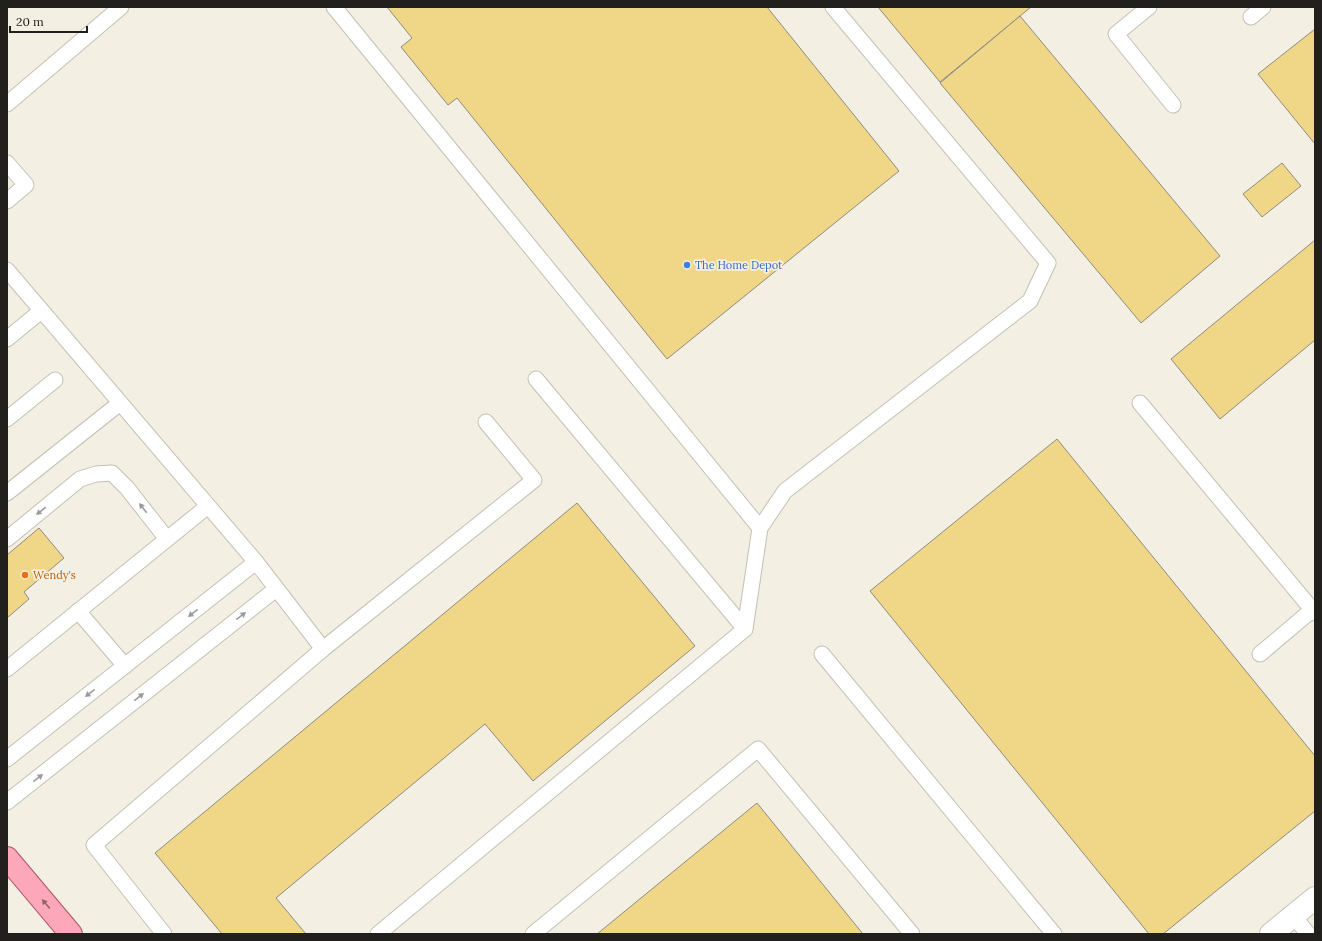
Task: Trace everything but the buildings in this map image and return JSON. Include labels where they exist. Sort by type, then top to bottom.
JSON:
[{"type":"main road","points":[[7,858],[71,934]]},
{"type":"street","points":[[1270,934],[1315,898]]},
{"type":"lane","points":[[7,104],[121,7]]},
{"type":"lane","points":[[334,7],[760,528]]},
{"type":"lane","points":[[378,934],[745,629],[760,528],[785,491],[1030,300],[1048,263],[833,7]]},
{"type":"lane","points":[[1149,7],[1116,34],[1173,105]]},
{"type":"lane","points":[[1251,17],[1263,7]]},
{"type":"lane","points":[[7,163],[26,185],[7,201]]},
{"type":"lane","points":[[7,270],[256,562],[323,649]]},
{"type":"lane","points":[[7,339],[41,311]]},
{"type":"lane","points":[[536,379],[745,629]]},
{"type":"lane","points":[[7,420],[55,380]]},
{"type":"lane","points":[[7,493],[120,403]]},
{"type":"lane","points":[[1140,403],[1314,611],[1260,654]]},
{"type":"lane","points":[[164,934],[94,845],[323,649],[534,480],[486,422]]},
{"type":"lane","points":[[7,539],[80,479],[96,474],[112,474],[127,488],[167,539]]},
{"type":"lane","points":[[7,669],[208,506]]},
{"type":"lane","points":[[7,759],[256,562]]},
{"type":"lane","points":[[7,802],[276,589]]},
{"type":"lane","points":[[78,611],[125,666]]},
{"type":"lane","points":[[822,654],[1054,934]]},
{"type":"lane","points":[[534,934],[758,748],[912,934]]},
{"type":"lane","points":[[1293,915],[1308,934]]},
{"type":"place","name":"The Home Depot","points":[[687,265]]},
{"type":"place","name":"Wendy's","points":[[25,575]]}]
